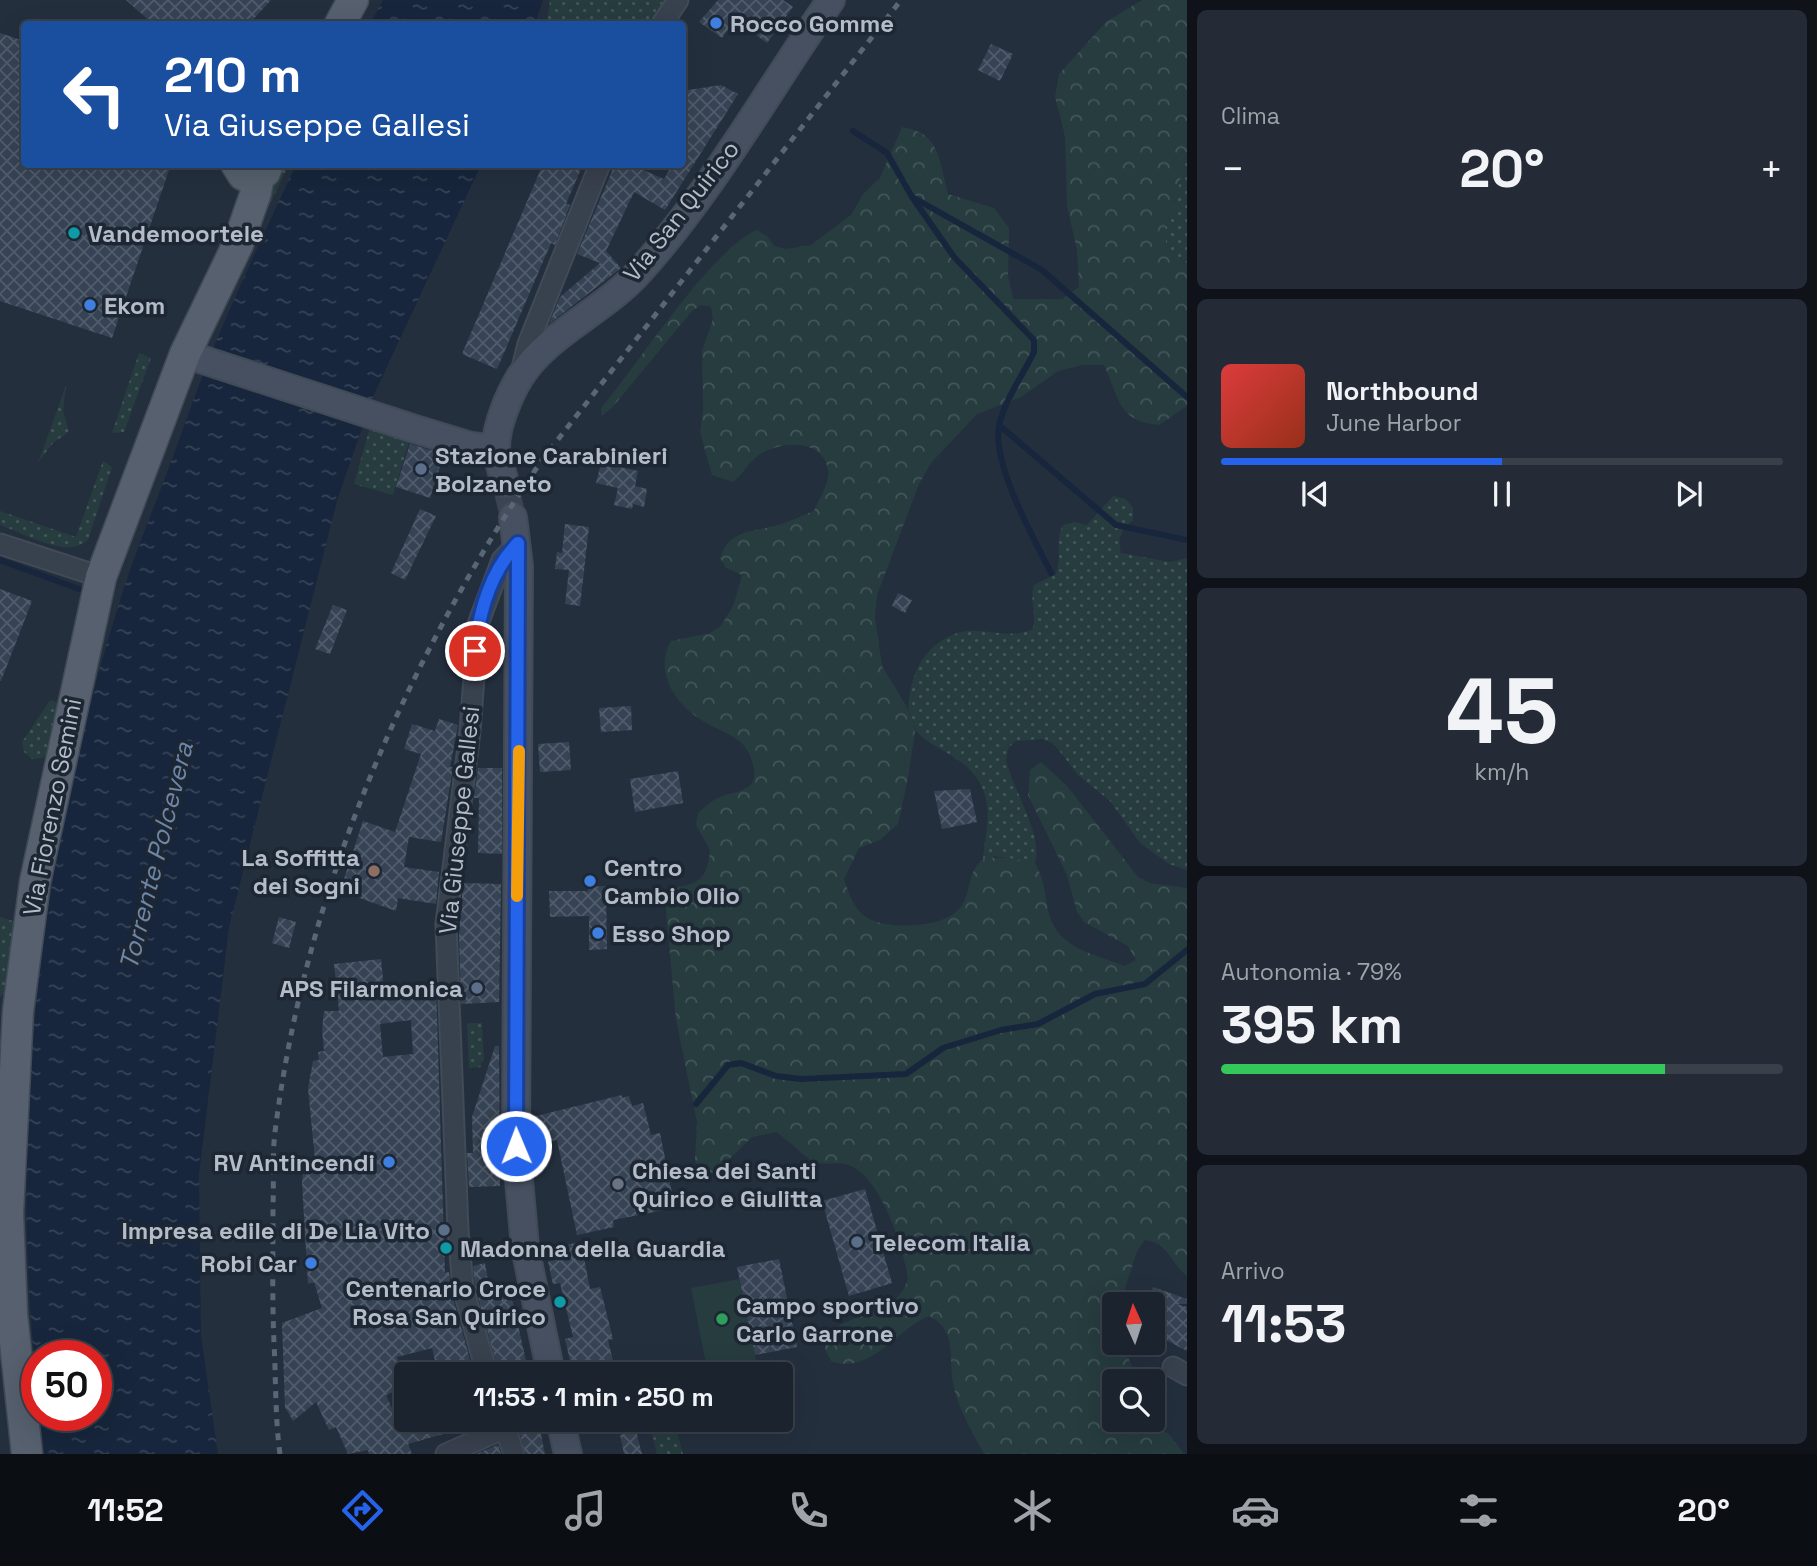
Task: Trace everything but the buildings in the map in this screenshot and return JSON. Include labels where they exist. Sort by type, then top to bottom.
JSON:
[{"type":"main road","points":[[342,21],[353,0]]},
{"type":"main road","name":"Via San Quirico","points":[[505,483],[496,449],[497,433],[519,379],[533,360],[621,289],[654,254],[719,167],[831,0]]},
{"type":"main road","name":"Via Fiorenzo Semini","points":[[27,1454],[12,1314],[8,1213],[17,1024],[34,882],[101,577],[197,358],[238,244],[254,175]]},
{"type":"main road","points":[[197,358],[471,446],[496,449]]},
{"type":"main road","points":[[516,530],[516,1146],[525,1247],[549,1362]]},
{"type":"main road","points":[[564,1432],[568,1454]]},
{"type":"street","points":[[664,21],[678,0]]},
{"type":"street","points":[[519,379],[528,344],[598,168]]},
{"type":"street","name":"Via Giuseppe Gallesi","points":[[484,1362],[463,1288],[446,925],[470,731],[478,624],[516,530]]},
{"type":"street","points":[[0,544],[101,577]]},
{"type":"street","points":[[446,1454],[488,1432]]},
{"type":"street","points":[[506,1432],[514,1454]]},
{"type":"green space","points":[[550,0],[670,0],[657,21],[547,21]]},
{"type":"green space","points":[[1142,0],[1187,0],[1187,151],[1174,206],[1165,226],[1166,249],[1187,263],[1187,406],[1159,425],[1145,423],[1135,419],[1122,406],[1104,365],[1082,365],[1058,371],[1021,397],[977,414],[931,463],[919,484],[877,595],[875,617],[882,666],[907,707],[915,731],[908,778],[898,824],[880,840],[859,848],[844,879],[861,913],[882,923],[911,926],[940,920],[960,908],[974,871],[982,860],[1000,858],[1035,863],[1042,880],[1052,923],[1067,941],[1089,953],[1125,966],[1136,960],[1128,946],[1084,922],[1077,912],[1067,875],[1028,795],[1030,770],[1041,762],[1067,786],[1138,877],[1150,883],[1187,888],[1187,1276],[1164,1249],[1145,1240],[1137,1251],[1124,1292],[1102,1292],[1102,1355],[1127,1355],[1133,1369],[1102,1369],[1102,1432],[1168,1433],[1184,1454],[984,1454],[955,1392],[948,1337],[938,1322],[929,1316],[871,1357],[858,1362],[845,1364],[831,1361],[825,1349],[826,1336],[847,1322],[895,1300],[908,1278],[889,1216],[872,1185],[862,1174],[846,1164],[814,1162],[776,1132],[752,1137],[715,1173],[701,1171],[695,1160],[697,1122],[676,1020],[665,900],[670,888],[694,882],[703,875],[706,868],[710,850],[696,825],[698,813],[717,798],[747,788],[753,781],[754,773],[750,756],[741,742],[703,721],[676,697],[666,676],[666,653],[671,641],[710,633],[721,626],[734,604],[742,575],[726,568],[720,558],[724,549],[729,542],[743,533],[782,524],[814,511],[827,480],[828,470],[824,459],[817,451],[808,447],[786,445],[755,458],[733,482],[712,475],[700,432],[703,409],[702,351],[713,319],[711,307],[701,305],[692,311],[611,409],[602,415],[601,408],[697,283],[739,241],[757,230],[767,236],[774,246],[786,249],[811,245],[851,215],[863,194],[880,178],[902,127],[915,130],[931,142],[940,160],[948,194],[994,208],[1009,228],[1008,276],[1013,299],[1062,299],[1079,287],[1077,250],[1067,206],[1065,136],[1055,97],[1059,74],[1106,22]]},
{"type":"green space","points":[[1187,151],[1187,263],[1166,249],[1165,226],[1174,206]]},
{"type":"green space","points":[[272,168],[286,168],[287,169],[259,227]]},
{"type":"green space","points":[[139,353],[151,358],[124,432],[112,433]]},
{"type":"green space","points":[[66,385],[63,411],[69,432],[53,443],[39,461]]},
{"type":"green space","points":[[370,427],[410,439],[393,495],[354,484]]},
{"type":"green space","points":[[103,461],[112,467],[88,540],[69,547],[57,546],[0,525],[0,511],[76,537]]},
{"type":"green space","points":[[1113,496],[1125,499],[1133,507],[1133,520],[1120,538],[1121,553],[1170,562],[1187,558],[1187,870],[1169,864],[1140,843],[1110,801],[1078,775],[1054,744],[1042,739],[1016,741],[1009,747],[1006,759],[1035,839],[1035,863],[996,856],[983,859],[987,822],[985,794],[970,770],[918,733],[911,721],[909,704],[913,680],[922,660],[950,636],[970,631],[1012,634],[1033,629],[1034,585],[1056,574],[1059,537],[1063,525],[1075,522],[1087,525]]},
{"type":"green space","points":[[50,700],[59,703],[49,752],[43,758],[32,759],[24,752],[22,742]]},
{"type":"green space","points":[[0,917],[16,922],[5,993],[0,997]]},
{"type":"green space","points":[[467,1023],[482,1023],[484,1061],[481,1062],[481,1067],[469,1068]]},
{"type":"green space","name":"Campo sportivo Carlo Garrone","points":[[739,1279],[756,1362],[706,1362],[691,1288]]},
{"type":"green space","points":[[652,1432],[677,1432],[683,1454],[657,1454]]},
{"type":"water","points":[[383,0],[543,0],[536,21],[372,21]]},
{"type":"water","name":"Torrente Polcevera","points":[[295,168],[480,168],[372,399],[337,501],[229,927],[199,1176],[201,1335],[218,1454],[44,1454],[42,1431],[112,1431],[112,1340],[33,1340],[26,1184],[30,1083],[38,982],[53,882],[95,685],[124,588],[213,350]]},
{"type":"waterway","points":[[853,131],[887,153],[912,197],[954,257],[1034,340],[1034,352],[1001,417],[998,442],[1016,500],[1051,573]]},
{"type":"waterway","points":[[914,198],[1042,270],[1187,397]]},
{"type":"waterway","points":[[999,425],[1116,525],[1187,540]]},
{"type":"waterway","points":[[0,560],[79,589]]},
{"type":"waterway","points":[[696,1104],[728,1065],[741,1063],[776,1076],[801,1079],[906,1074],[943,1048],[1001,1030],[1038,1024],[1095,994],[1145,984],[1187,950]]},
{"type":"tunnel","points":[[505,483],[513,517]]},
{"type":"railway","points":[[280,1454],[273,1309],[275,1132],[290,1042],[310,954],[337,866],[369,781],[406,697],[447,615],[542,460],[901,0]]},
{"type":"slow traffic","points":[[517,896],[519,751]]},
{"type":"place","name":"Rocco Gomme","points":[[716,23]]},
{"type":"place","name":"Vandemoortele","points":[[74,233]]},
{"type":"place","name":"Ekom","points":[[90,305]]},
{"type":"place","name":"Stazione Carabinieri Bolzaneto","points":[[421,469]]},
{"type":"place","name":"La Soffitta dei Sogni","points":[[374,871]]},
{"type":"place","name":"Centro Cambio Olio","points":[[590,881]]},
{"type":"place","name":"Esso Shop","points":[[598,933]]},
{"type":"place","name":"APS Filarmonica","points":[[477,988]]},
{"type":"place","name":"RV Antincendi","points":[[389,1162]]},
{"type":"place","name":"Chiesa dei Santi Quirico e Giulitta","points":[[618,1184]]},
{"type":"place","name":"Impresa edile di De Lia Vito","points":[[444,1230]]},
{"type":"place","name":"Telecom Italia","points":[[857,1242]]},
{"type":"place","name":"Madonna della Guardia","points":[[446,1248]]},
{"type":"place","name":"Robi Car","points":[[311,1263]]},
{"type":"place","name":"Centenario Croce Rosa San Quirico","points":[[560,1302]]},
{"type":"place","name":"Campo sportivo Carlo Garrone","points":[[722,1319]]},
{"type":"route","points":[[475,651],[478,624],[502,560],[518,543],[516,1146]]}]
